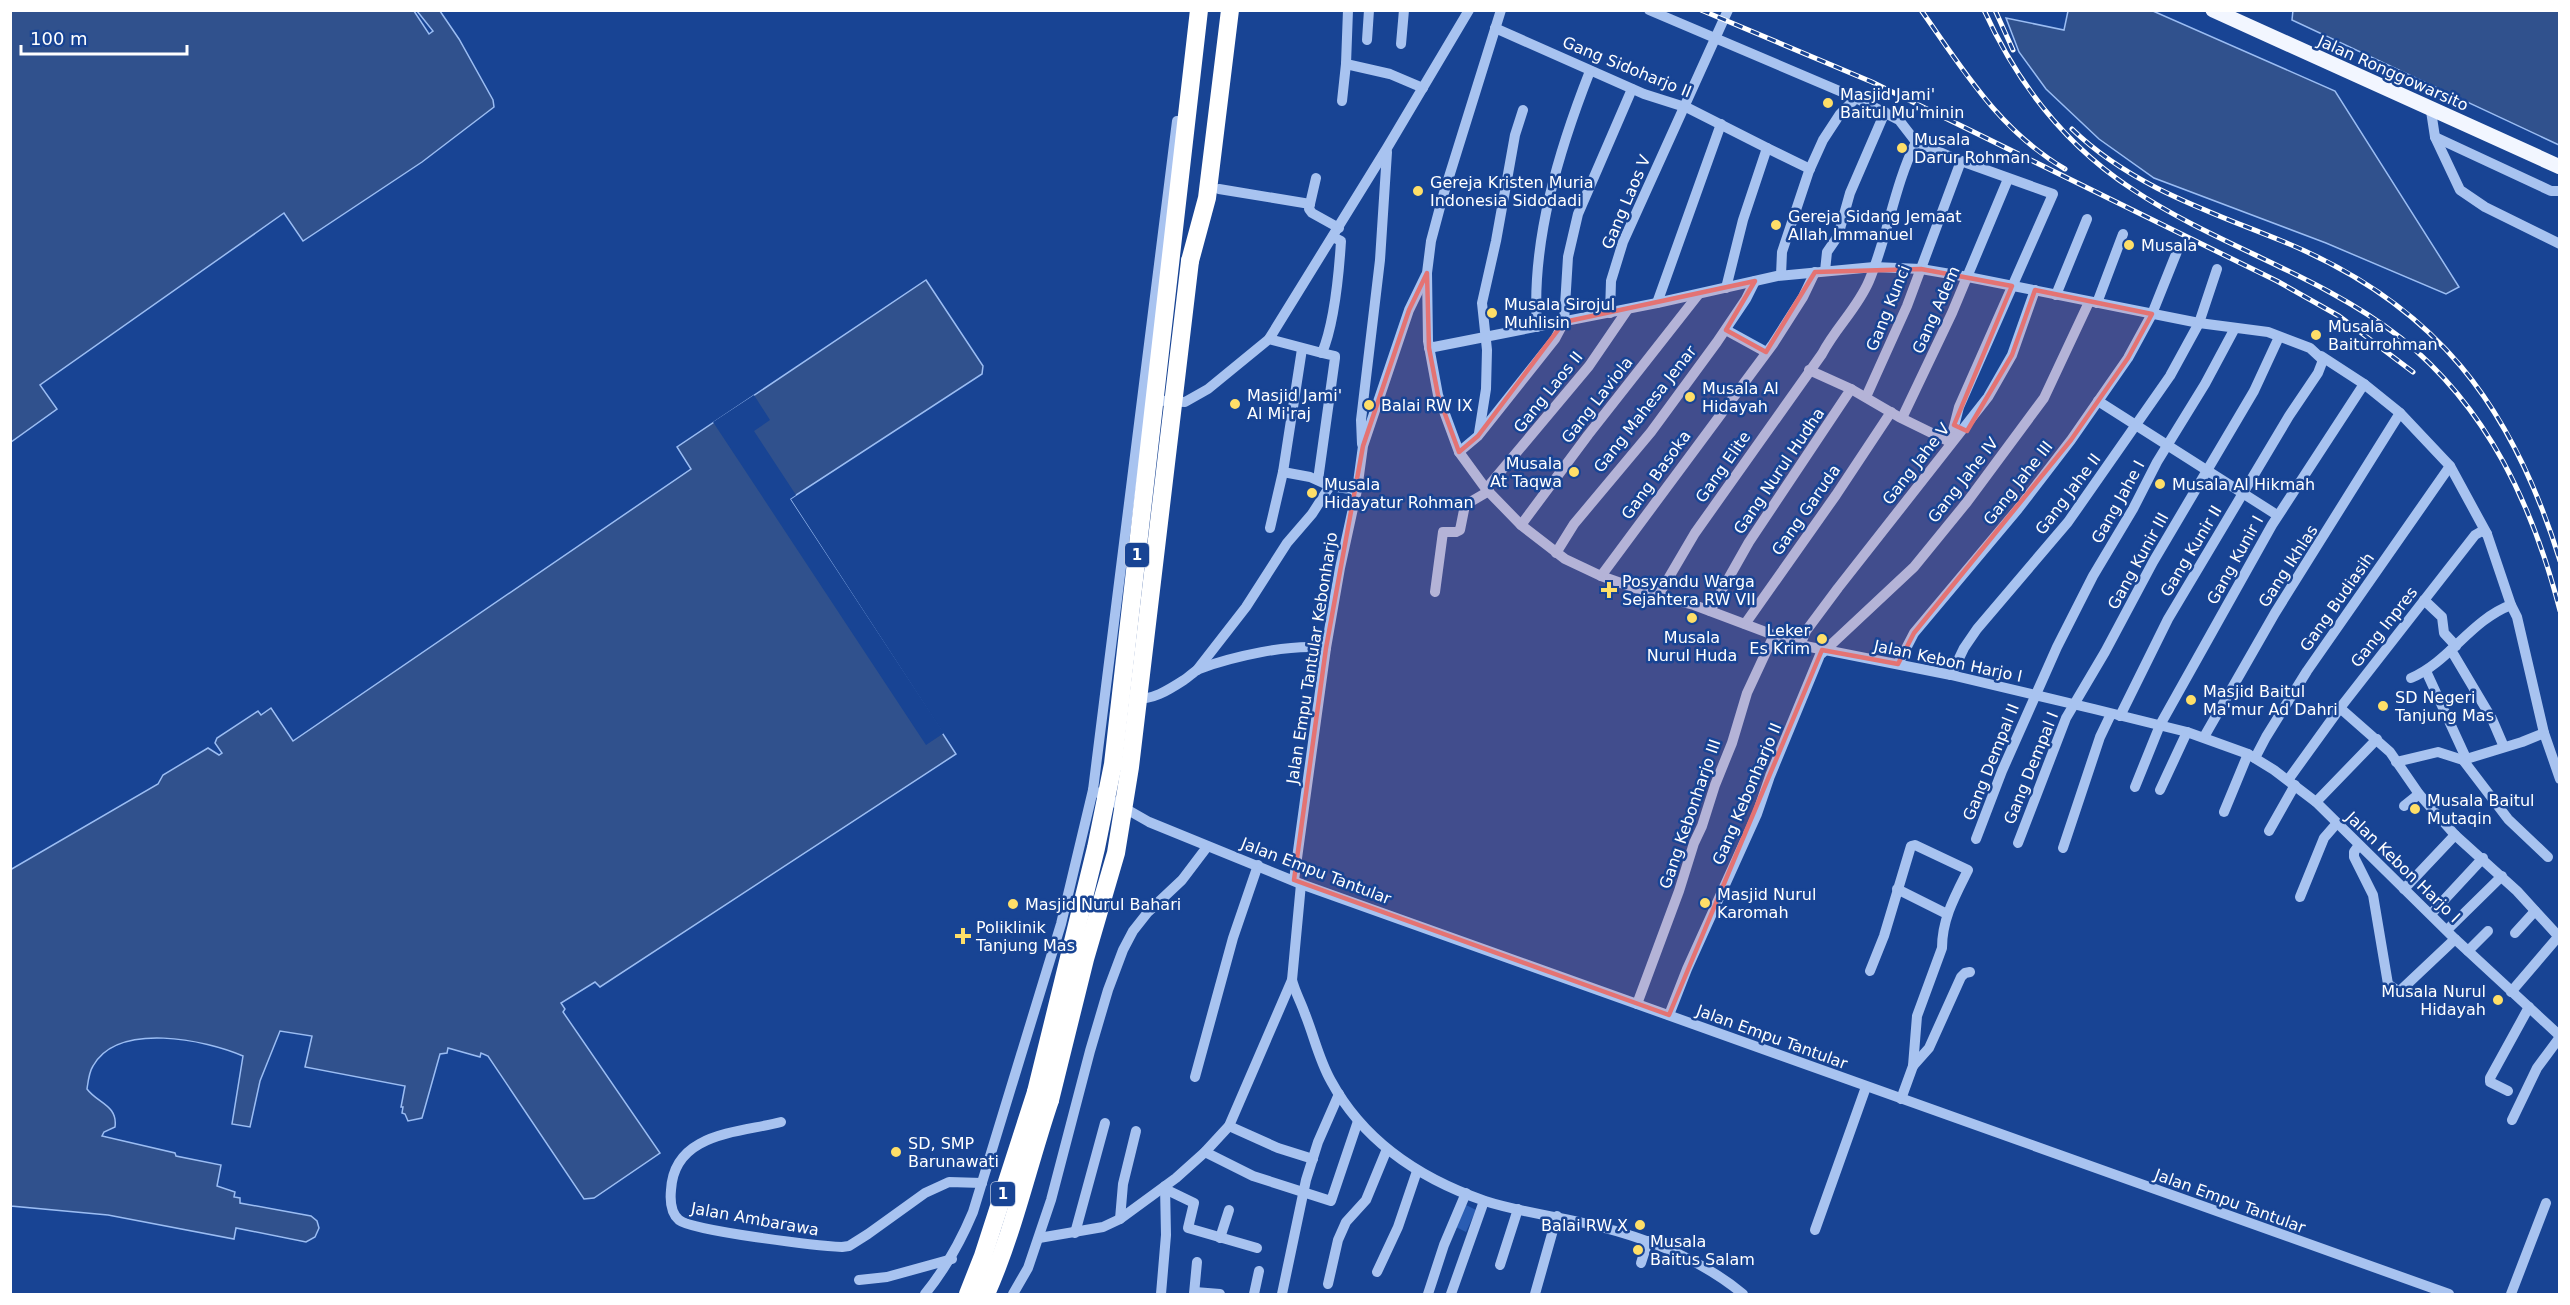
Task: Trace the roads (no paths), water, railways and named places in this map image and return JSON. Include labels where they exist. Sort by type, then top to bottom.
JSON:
[{"type":"highway","name":"1","points":[[986,1294],[1019,1209],[1035,1143],[1113,764],[1199,10]]},
{"type":"highway","name":"1","points":[[968,1294],[1043,1096],[1118,843],[1130,767],[1218,10]]},
{"type":"highway","points":[[1190,261],[1207,198],[1230,10]]},
{"type":"main road","name":"Jalan Ronggowarsito","points":[[2213,10],[2431,111],[2559,167]]},
{"type":"street","points":[[925,1294],[952,1259],[973,1212],[1060,924],[1093,790],[1191,10]]},
{"type":"street","points":[[1342,101],[1348,10]]},
{"type":"street","points":[[1367,40],[1369,10]]},
{"type":"street","points":[[1401,45],[1404,10]]},
{"type":"street","points":[[1143,400],[1185,402],[1208,389],[1269,339],[1469,10]]},
{"type":"street","points":[[1427,273],[1438,212],[1501,10]]},
{"type":"street","points":[[1649,10],[1857,98],[1899,120],[1916,142],[2008,179],[2053,194],[1959,407],[1950,442],[1851,389],[1809,370]]},
{"type":"street","name":"Gang Laos V","points":[[1610,313],[1611,280],[1623,242],[1728,10]]},
{"type":"street","name":"Gang Sidoharjo II","points":[[1495,28],[1632,89],[1684,106],[1810,169]]},
{"type":"street","points":[[1346,64],[1390,74],[1423,88]]},
{"type":"street","points":[[1537,327],[1535,293],[1541,246],[1557,169],[1590,71]]},
{"type":"street","points":[[1459,452],[1478,436],[1555,339],[1564,322],[1568,257],[1578,214],[1632,89]]},
{"type":"street","points":[[1781,275],[1782,252],[1810,169],[1840,114],[1857,98]]},
{"type":"street","points":[[1478,436],[1486,388],[1486,338],[1482,303],[1515,135],[1523,110]]},
{"type":"street","points":[[2431,111],[2435,137],[2454,180],[2467,196],[2559,244]]},
{"type":"street","name":"Gang Basoka","points":[[1601,576],[1766,352],[1820,272],[1827,252],[1838,236],[1850,193],[1885,112]]},
{"type":"street","points":[[1657,303],[1720,124]]},
{"type":"street","points":[[2435,137],[2551,191],[2559,191]]},
{"type":"street","name":"Gang Elite","points":[[1658,596],[1695,533],[1836,329],[1853,311],[1874,267],[1900,183],[1916,142]]},
{"type":"street","points":[[1363,446],[1361,420],[1380,260],[1387,148]]},
{"type":"street","points":[[1726,288],[1743,220],[1767,148]]},
{"type":"street","name":"Gang Kunci","points":[[1866,397],[1921,269],[1961,161]]},
{"type":"street","points":[[1316,178],[1310,209],[1336,232],[1341,241],[1327,342],[1322,353]]},
{"type":"street","name":"Gang Adem","points":[[1902,418],[1968,277],[2008,179]]},
{"type":"street","points":[[1219,189],[1311,204]]},
{"type":"street","points":[[2056,295],[2087,219]]},
{"type":"street","name":"Gang Jahe IV","points":[[1825,650],[1914,567],[2023,428],[2050,390],[2123,234]]},
{"type":"street","name":"Gang Jahe III","points":[[1898,664],[1914,633],[1998,533],[2128,358],[2152,314],[2178,249]]},
{"type":"street","points":[[1429,348],[1610,313],[1781,275],[1874,267],[1921,269],[2199,323],[2268,332],[2310,348],[2364,384],[2400,413],[2450,466],[2487,534],[2523,636],[2544,733],[2559,779]]},
{"type":"street","name":"Gang Jahe II","points":[[1951,675],[1977,628],[2068,522],[2170,376],[2199,323],[2217,269]]},
{"type":"street","name":"Jalan Kebon Harjo I","points":[[1427,273],[1429,348],[1438,395],[1459,452],[1487,490],[1521,525],[1556,554],[1601,576],[1710,611],[1800,645],[1951,675],[2160,725],[2204,737],[2251,756],[2291,782],[2316,802],[2455,939],[2511,992],[2558,1032]]},
{"type":"street","name":"Jalan Empu Tantular Kebonharjo","points":[[1292,980],[1298,882],[1326,648],[1357,490],[1363,446],[1409,310],[1427,273]]},
{"type":"street","name":"Gang Mahesa Jenar","points":[[1556,554],[1574,524],[1651,432],[1725,330],[1755,281]]},
{"type":"street","name":"Gang Jahe V","points":[[1800,645],[1806,631],[1838,588],[1938,461],[1950,442],[1979,409],[2012,355],[2035,290]]},
{"type":"street","name":"Gang Laviola","points":[[1521,525],[1588,435],[1699,294]]},
{"type":"street","name":"Gang Laos II","points":[[1435,592],[1443,532],[1460,530],[1465,505],[1487,490],[1589,366],[1628,309]]},
{"type":"street","name":"Gang Jahe I","points":[[2034,695],[2093,576],[2133,510],[2167,444],[2205,384],[2235,328]]},
{"type":"street","points":[[1725,330],[1766,352]]},
{"type":"street","name":"Gang Kunir III","points":[[2073,704],[2105,652],[2153,562],[2254,391],[2279,337]]},
{"type":"street","points":[[1269,339],[1335,356],[1318,480]]},
{"type":"street","points":[[1270,528],[1283,472],[1302,349]]},
{"type":"street","name":"Gang Kunir II","points":[[2064,848],[2100,737],[2115,715],[2168,619],[2243,492],[2318,373],[2323,362],[2321,356]]},
{"type":"street","name":"Gang Kunir I","points":[[2135,787],[2160,725],[2277,515],[2364,384]]},
{"type":"street","name":"Gang Nurul Hudha","points":[[1710,611],[1749,542],[1851,389]]},
{"type":"street","points":[[2098,401],[2277,515]]},
{"type":"street","name":"Gang Garuda","points":[[1745,624],[1891,412]]},
{"type":"street","name":"Gang Ikhlas","points":[[2204,737],[2275,613],[2400,413]]},
{"type":"street","name":"Gang Budiasih","points":[[2224,812],[2251,756],[2307,671],[2450,466]]},
{"type":"street","points":[[1283,472],[1318,480],[1330,486],[1357,490]]},
{"type":"street","points":[[1104,699],[1149,699],[1176,685],[1197,670],[1239,617],[1287,543],[1312,514],[1330,486]]},
{"type":"street","name":"Gang Inpres","points":[[2269,831],[2291,782],[2340,708],[2475,535],[2482,531],[2487,534]]},
{"type":"street","points":[[2424,600],[2442,617],[2444,633],[2492,719],[2504,747]]},
{"type":"street","points":[[2411,678],[2426,671],[2493,614],[2511,605]]},
{"type":"street","name":"Gang Kebonharjo III","points":[[1637,1004],[1732,742],[1747,693],[1774,635]]},
{"type":"street","points":[[1197,670],[1279,650],[1313,646],[1326,648]]},
{"type":"street","name":"Gang Kebonharjo II","points":[[1669,1015],[1687,969],[1757,813],[1820,655],[1825,650]]},
{"type":"street","points":[[2426,671],[2464,759],[2508,819],[2548,857]]},
{"type":"street","name":"Gang Dempal II","points":[[1976,839],[2034,695]]},
{"type":"street","name":"Gang Dempal I","points":[[2018,843],[2058,736],[2073,704]]},
{"type":"street","points":[[2340,708],[2377,739],[2419,794],[2455,835],[2502,876],[2559,937],[2511,992]]},
{"type":"street","points":[[2160,790],[2187,732]]},
{"type":"street","points":[[2396,762],[2438,752],[2464,759],[2544,733]]},
{"type":"street","points":[[2316,802],[2377,739]]},
{"type":"street","name":"Jalan Empu Tantular","points":[[1093,790],[1149,822],[1298,882],[2449,1294]]},
{"type":"street","points":[[2404,806],[2419,794]]},
{"type":"street","points":[[2300,897],[2324,838],[2337,823]]},
{"type":"street","points":[[2404,889],[2455,835]]},
{"type":"street","points":[[1870,971],[1884,936],[1909,849],[1913,845],[1968,870],[1947,914],[1941,937],[1942,948],[1917,1016],[1913,1066],[1901,1099]]},
{"type":"street","points":[[2359,845],[2354,852],[2354,857],[2373,895],[2390,988],[2398,991],[2402,989],[2455,939]]},
{"type":"street","points":[[1012,1294],[1028,1268],[1039,1238],[1108,990],[1123,950],[1148,912],[1182,880],[1207,846]]},
{"type":"street","points":[[2431,914],[2482,858]]},
{"type":"street","points":[[1195,1077],[1233,938],[1258,865]]},
{"type":"street","points":[[2447,930],[2502,876]]},
{"type":"street","points":[[1897,889],[1947,914]]},
{"type":"street","points":[[2515,933],[2535,911]]},
{"type":"street","points":[[2468,951],[2488,931]]},
{"type":"street","points":[[1913,1066],[1929,1048],[1963,974],[1970,972]]},
{"type":"street","points":[[1039,1238],[1103,1227],[1120,1219],[1165,1187],[1205,1152],[1229,1126],[1292,980]]},
{"type":"street","points":[[1292,980],[1318,1053],[1339,1094],[1358,1121],[1387,1149],[1418,1171],[1484,1201],[1557,1216],[1648,1241],[1700,1264],[1743,1294]]},
{"type":"street","points":[[2508,1091],[2490,1082],[2490,1078],[2529,1007]]},
{"type":"street","points":[[2512,1120],[2537,1068],[2558,1032]]},
{"type":"street","points":[[1815,1230],[1866,1087]]},
{"type":"street","points":[[1282,1294],[1303,1192],[1339,1094]]},
{"type":"street","points":[[1205,1152],[1252,1176],[1331,1201],[1358,1121]]},
{"type":"street","name":"Jalan Ambarawa","points":[[781,1122],[708,1138],[690,1149],[679,1163],[671,1181],[670,1198],[674,1212],[680,1220],[689,1225],[718,1231],[842,1247],[849,1246],[868,1234],[925,1193],[949,1182],[982,1183]]},
{"type":"street","points":[[1075,1233],[1105,1123]]},
{"type":"street","points":[[1229,1126],[1278,1148],[1313,1160]]},
{"type":"street","points":[[1120,1219],[1120,1198],[1136,1131]]},
{"type":"street","points":[[1328,1284],[1338,1240],[1346,1222],[1366,1200],[1387,1149]]},
{"type":"street","points":[[1377,1272],[1398,1227],[1418,1171]]},
{"type":"street","points":[[1165,1187],[1194,1203],[1188,1228],[1257,1248]]},
{"type":"street","points":[[1161,1294],[1166,1235],[1165,1187]]},
{"type":"street","points":[[1428,1294],[1444,1245],[1466,1193]]},
{"type":"street","points":[[1451,1294],[1484,1201]]},
{"type":"street","points":[[2511,1294],[2546,1203]]},
{"type":"street","points":[[1500,1265],[1518,1209]]},
{"type":"street","points":[[1220,1239],[1229,1210]]},
{"type":"street","points":[[1535,1294],[1557,1216]]},
{"type":"street","points":[[1641,1263],[1648,1241]]},
{"type":"street","points":[[859,1280],[887,1277],[952,1259]]},
{"type":"street","points":[[1197,1262],[1195,1293],[1220,1294]]},
{"type":"street","points":[[1254,1294],[1259,1271]]},
{"type":"railway","points":[[1701,10],[1872,82],[2277,281],[2339,316],[2413,372]]},
{"type":"railway","points":[[1921,10],[1968,77],[2002,118],[2021,136],[2065,169]]},
{"type":"railway","points":[[1984,10],[2012,63],[2045,110],[2085,153],[2108,172],[2132,189],[2198,227],[2336,296],[2401,338],[2432,366],[2459,395],[2503,461],[2536,534],[2560,611]]},
{"type":"railway","points":[[1995,10],[2013,50]]},
{"type":"railway","points":[[2072,129],[2095,149],[2145,182],[2336,266],[2384,296],[2425,329],[2461,366],[2492,408],[2518,454],[2541,505],[2560,561]]},
{"type":"place","name":"Masjid Jami' Baitul Mu'minin","points":[[1828,103]]},
{"type":"place","name":"Musala Darur Rohman","points":[[1902,148]]},
{"type":"place","name":"Gereja Kristen Muria Indonesia Sidodadi","points":[[1418,191]]},
{"type":"place","name":"Gereja Sidang Jemaat Allah Immanuel","points":[[1776,225]]},
{"type":"place","name":"Musala","points":[[2129,245]]},
{"type":"place","name":"Musala Sirojul Muhlisin","points":[[1492,313]]},
{"type":"place","name":"Musala Baiturrohman","points":[[2316,335]]},
{"type":"place","name":"Musala Al Hidayah","points":[[1690,397]]},
{"type":"place","name":"Masjid Jami' Al Mi'raj","points":[[1235,404]]},
{"type":"place","name":"Balai RW IX","points":[[1369,405]]},
{"type":"place","name":"Musala At Taqwa","points":[[1574,472]]},
{"type":"place","name":"Musala Al Hikmah","points":[[2160,484]]},
{"type":"place","name":"Musala Hidayatur Rohman","points":[[1312,493]]},
{"type":"place","name":"Posyandu Warga Sejahtera RW VII","points":[[1609,590]]},
{"type":"place","name":"Musala Nurul Huda","points":[[1692,618]]},
{"type":"place","name":"Leker Es Krim","points":[[1822,639]]},
{"type":"place","name":"Masjid Baitul Ma'mur Ad Dahri","points":[[2191,700]]},
{"type":"place","name":"SD Negeri Tanjung Mas","points":[[2383,706]]},
{"type":"place","name":"Musala Baitul Mutaqin","points":[[2415,809]]},
{"type":"place","name":"Masjid Nurul Karomah","points":[[1705,903]]},
{"type":"place","name":"Masjid Nurul Bahari","points":[[1013,904]]},
{"type":"place","name":"Poliklinik Tanjung Mas","points":[[963,936]]},
{"type":"place","name":"Musala Nurul Hidayah","points":[[2498,1000]]},
{"type":"place","name":"SD, SMP Barunawati","points":[[896,1152]]},
{"type":"place","name":"Balai RW X","points":[[1640,1225]]},
{"type":"place","name":"Musala Baitus Salam","points":[[1638,1250]]}]
